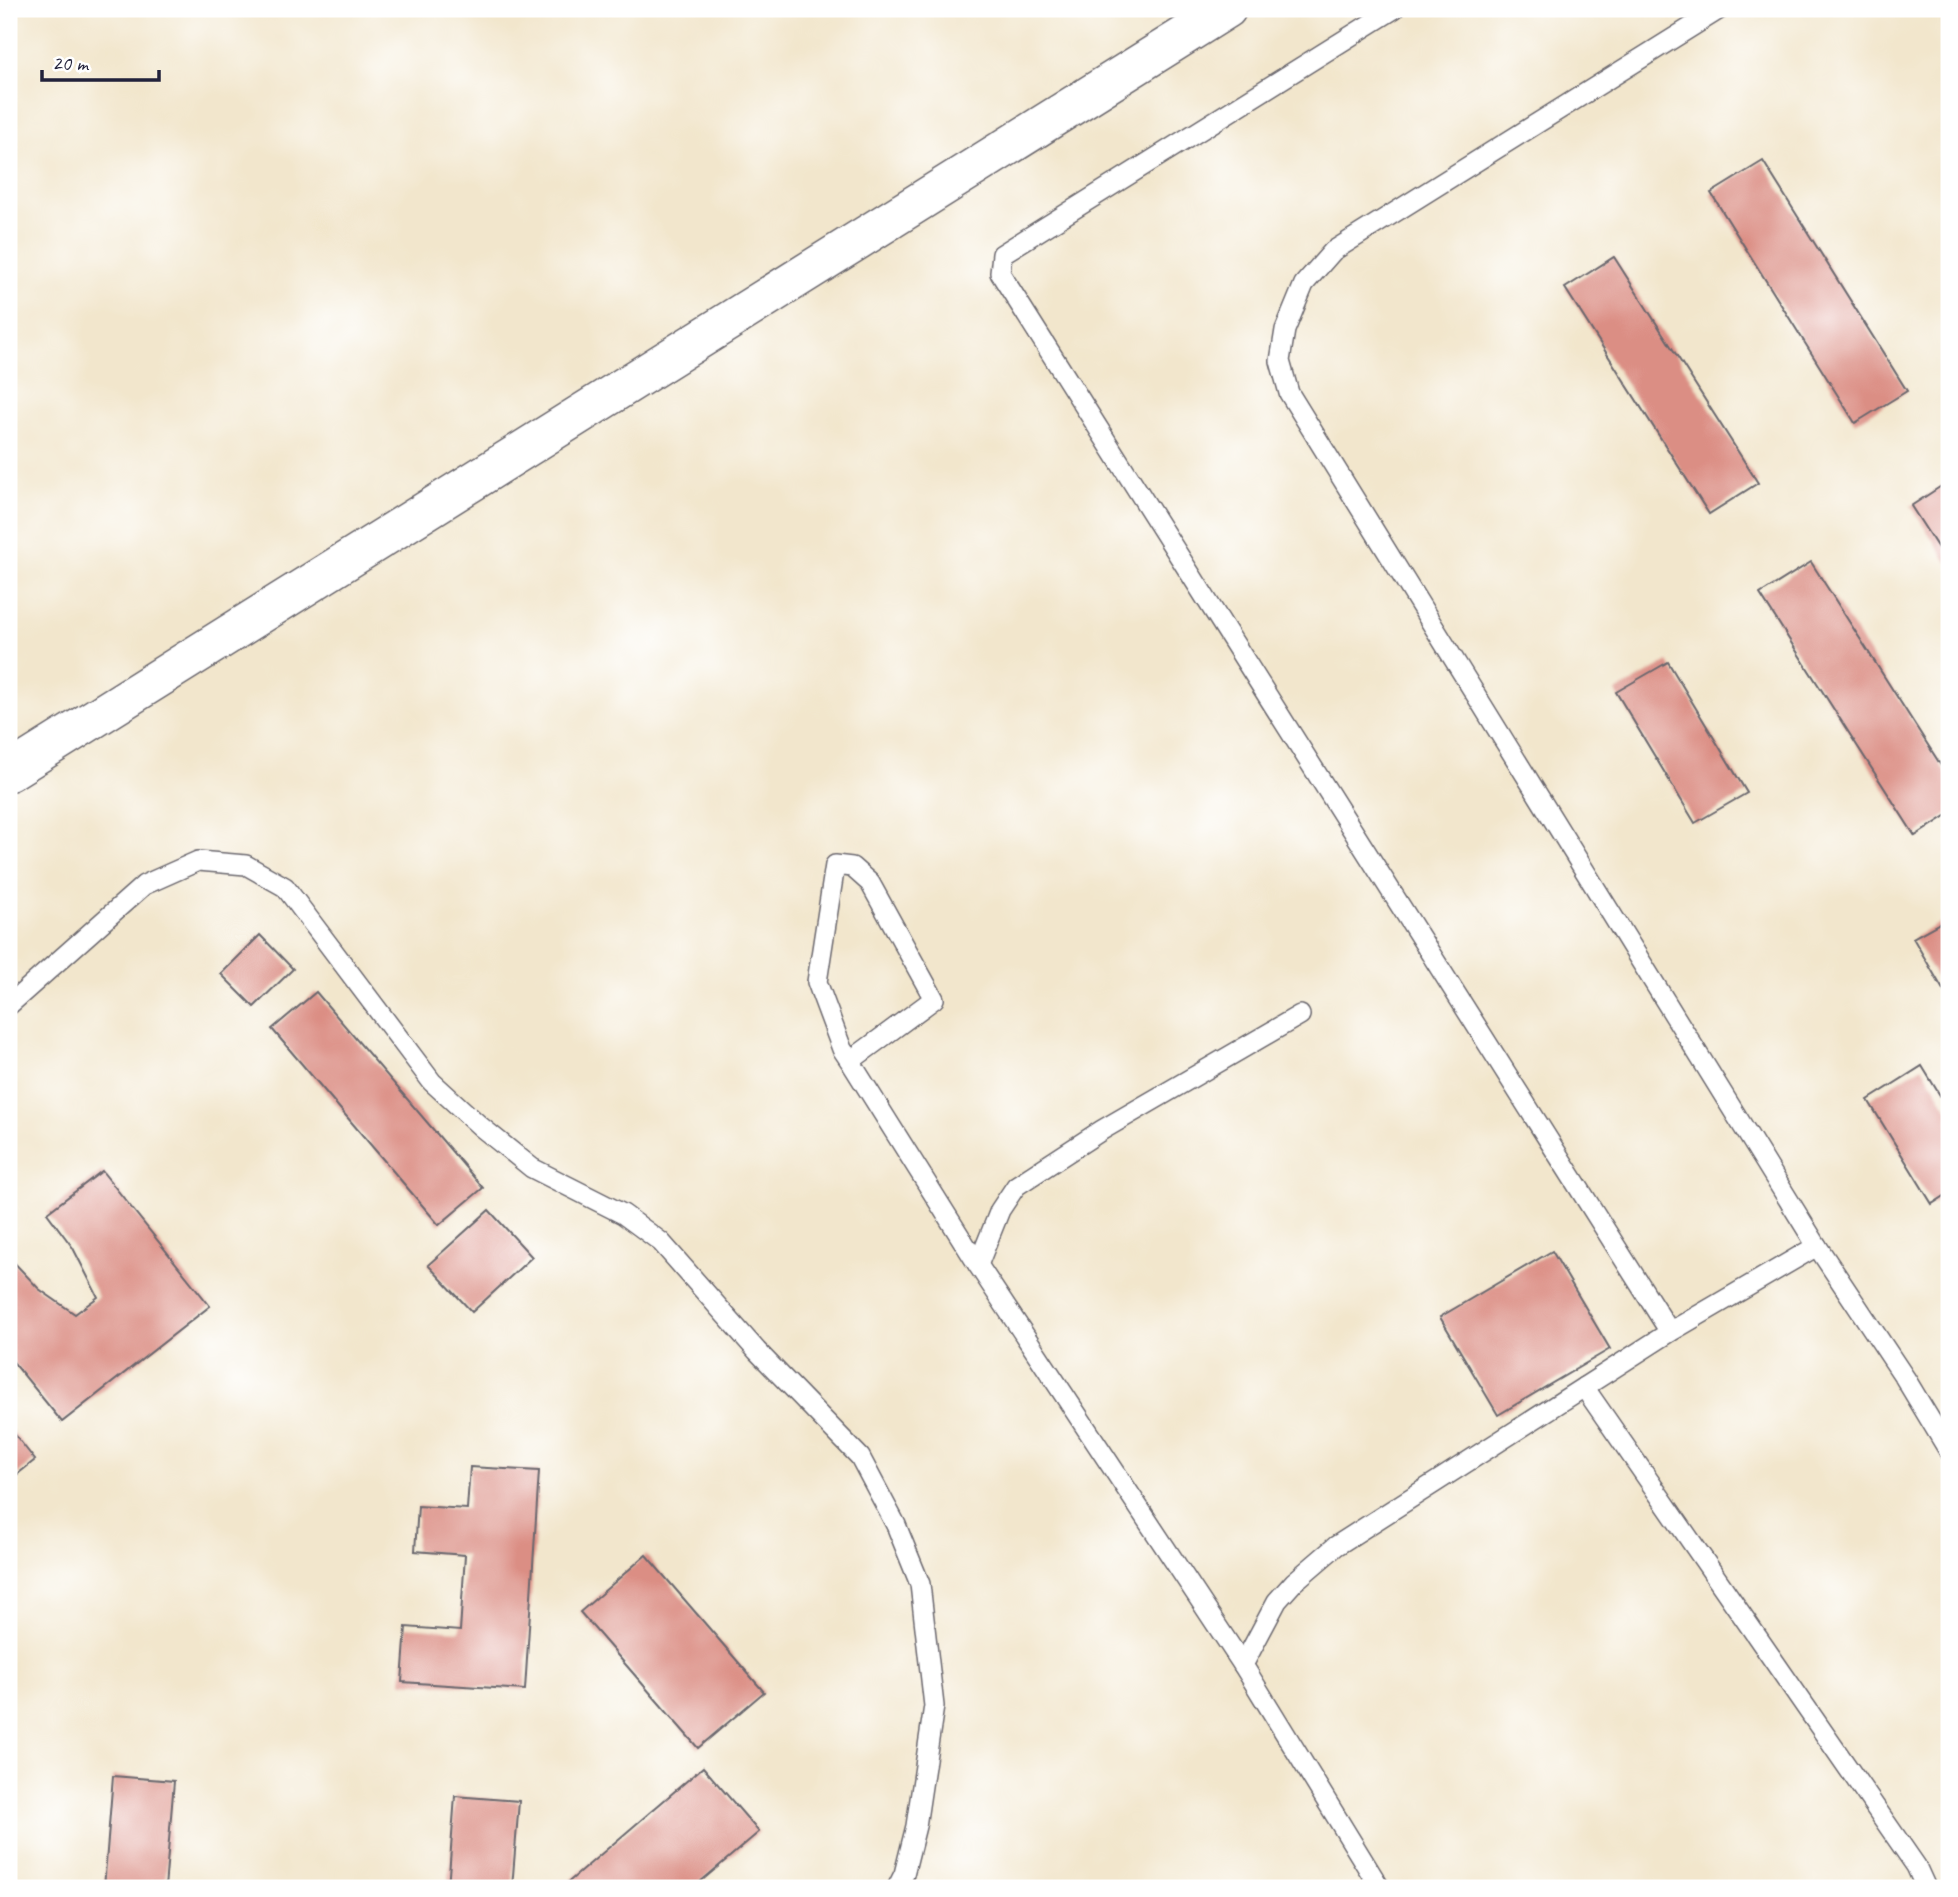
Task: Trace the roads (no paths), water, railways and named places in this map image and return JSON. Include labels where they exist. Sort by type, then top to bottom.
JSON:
[{"type":"street","points":[[9,772],[1227,9]]},
{"type":"lane","points":[[1394,9],[1002,254],[1000,273],[1670,1332]]},
{"type":"lane","points":[[1720,9],[1333,251],[1304,284],[1285,330],[1280,361],[1289,393],[1816,1246],[1905,1378],[1949,1451]]},
{"type":"lane","points":[[9,1005],[145,885],[198,861],[246,866],[285,887],[432,1082],[480,1126],[532,1168],[623,1214],[661,1242],[757,1351],[860,1457],[896,1525],[920,1584],[934,1706],[916,1826],[904,1874],[897,1888]]},
{"type":"lane","points":[[850,1061],[934,999],[870,883],[852,867],[835,864],[817,982],[842,1049],[978,1265],[1243,1665],[1380,1888]]},
{"type":"lane","points":[[978,1265],[1000,1210],[1016,1186],[1102,1130],[1300,1015]]},
{"type":"lane","points":[[1243,1665],[1277,1601],[1294,1582],[1336,1546],[1670,1332],[1816,1246]]},
{"type":"lane","points":[[1584,1387],[1908,1855],[1926,1888]]}]
